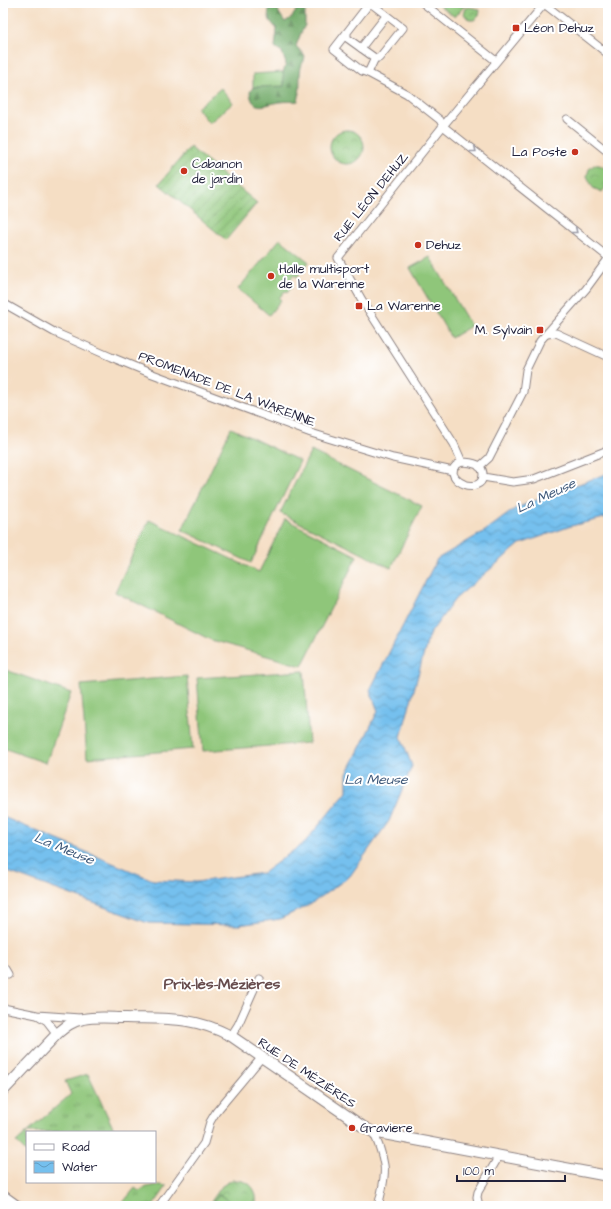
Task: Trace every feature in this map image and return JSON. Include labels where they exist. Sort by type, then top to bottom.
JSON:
[{"type":"street","points":[[423,3],[496,61]]},
{"type":"street","points":[[544,3],[608,54]]},
{"type":"street","name":"RUE LÉON DEHUZ","points":[[462,462],[454,444],[362,300],[338,258],[443,126],[544,3]]},
{"type":"street","points":[[368,73],[375,58],[379,58],[403,28],[373,5],[369,4],[334,49],[362,71],[407,94],[440,120],[443,126],[608,258],[586,288],[540,342],[526,370],[523,392],[500,440],[489,458],[479,467]]},
{"type":"street","points":[[361,48],[386,16]]},
{"type":"street","points":[[347,33],[347,38],[375,58]]},
{"type":"street","points":[[567,119],[608,152]]},
{"type":"street","name":"PROMENADE DE LA WARENNE","points":[[3,303],[54,332],[150,373],[311,433],[393,458],[453,471]]},
{"type":"street","points":[[547,334],[556,333],[608,357]]},
{"type":"street","points":[[483,477],[513,482],[534,478],[608,450]]},
{"type":"street","points":[[462,462],[479,467],[482,470],[483,477],[481,482],[476,485],[462,483],[455,478],[453,471],[457,464],[462,462]]},
{"type":"street","points":[[3,966],[11,975]]},
{"type":"street","points":[[231,1036],[238,1025],[259,978]]},
{"type":"street","points":[[3,1008],[37,1015],[83,1019]]},
{"type":"street","points":[[37,1015],[61,1030]]},
{"type":"street","points":[[51,1016],[61,1030]]},
{"type":"street","name":"RUE DE MÉZIÈRES","points":[[61,1030],[72,1022],[83,1019],[151,1019],[189,1021],[211,1026],[231,1036],[373,1132],[608,1176]]},
{"type":"street","points":[[3,1091],[61,1030]]},
{"type":"street","points":[[159,1206],[204,1143],[210,1122],[216,1112],[262,1057]]},
{"type":"street","points":[[373,1132],[379,1145],[384,1167],[378,1206]]},
{"type":"street","points":[[479,1206],[477,1197],[478,1192],[499,1156]]},
{"type":"street","points":[[3,1196],[17,1206]]},
{"type":"green space","points":[[271,3],[277,3],[279,13],[285,22],[292,17],[301,3],[326,3],[319,6],[307,5],[305,9],[305,25],[296,46],[305,56],[300,74],[300,91],[298,101],[279,102],[261,106],[254,103],[251,99],[250,92],[253,87],[284,86],[283,72],[286,64],[282,52],[275,47],[277,29],[268,15]]},
{"type":"green space","points":[[436,3],[467,3],[455,17]]},
{"type":"green space","points":[[469,7],[479,9],[480,11],[479,16],[474,20],[469,20],[464,14],[466,8]]},
{"type":"green space","points":[[283,72],[284,86],[253,87],[253,74]]},
{"type":"green space","points":[[221,88],[233,103],[209,123],[197,108]]},
{"type":"green space","points":[[347,130],[353,131],[359,135],[363,141],[363,153],[359,159],[353,163],[347,164],[341,163],[335,159],[331,153],[330,147],[331,141],[335,135],[341,131]]},
{"type":"green space","points":[[190,147],[257,203],[226,240],[159,184]]},
{"type":"green space","points":[[594,165],[604,167],[608,174],[607,184],[602,192],[593,188],[587,176],[589,169]]},
{"type":"green space","name":"Halle multisport de la Warenne","points":[[280,239],[309,262],[297,277],[294,275],[289,281],[293,285],[287,293],[285,291],[279,298],[281,300],[269,315],[238,289]]},
{"type":"green space","points":[[430,257],[471,326],[451,338],[410,268]]},
{"type":"green space","points":[[231,428],[300,461],[251,563],[182,530]]},
{"type":"green space","points":[[311,451],[422,506],[391,568],[280,513]]},
{"type":"green space","points":[[285,519],[357,556],[302,666],[211,640],[115,592],[149,520],[259,572]]},
{"type":"green space","points":[[3,669],[71,693],[46,763],[3,748]]},
{"type":"green space","points":[[304,671],[309,743],[203,751],[197,678]]},
{"type":"green space","points":[[187,676],[193,749],[87,758],[81,685]]},
{"type":"green space","points":[[88,1074],[115,1131],[28,1131],[71,1094],[65,1081]]},
{"type":"green space","points":[[26,1133],[26,1152],[16,1142]]},
{"type":"green space","points":[[232,1180],[248,1183],[252,1186],[256,1194],[256,1206],[208,1206],[222,1186]]},
{"type":"green space","points":[[158,1185],[167,1186],[153,1206],[120,1206],[135,1188],[139,1191],[147,1187]]},
{"type":"green space","points":[[219,1194],[235,1206],[210,1206]]},
{"type":"water","name":"La Meuse","points":[[608,473],[608,517],[571,526],[520,544],[455,599],[429,635],[401,737],[412,766],[389,821],[350,876],[311,904],[280,919],[239,925],[148,923],[3,870],[3,817],[153,880],[196,882],[263,873],[305,842],[347,791],[347,774],[378,711],[370,690],[437,559],[485,531],[516,508]]},
{"type":"place","name":"Léon Dehuz","points":[[516,28]]},
{"type":"place","name":"La Poste","points":[[575,152]]},
{"type":"place","name":"Cabanon de jardin","points":[[184,171]]},
{"type":"place","name":"Dehuz","points":[[418,245]]},
{"type":"place","name":"Halle multisport de la Warenne","points":[[271,276]]},
{"type":"place","name":"La Warenne","points":[[359,306]]},
{"type":"place","name":"M. Sylvain","points":[[540,330]]},
{"type":"place","name":"Graviere","points":[[352,1128]]},
{"type":"district","name":"Prix-lès-Mézières","points":[[222,984]]}]
